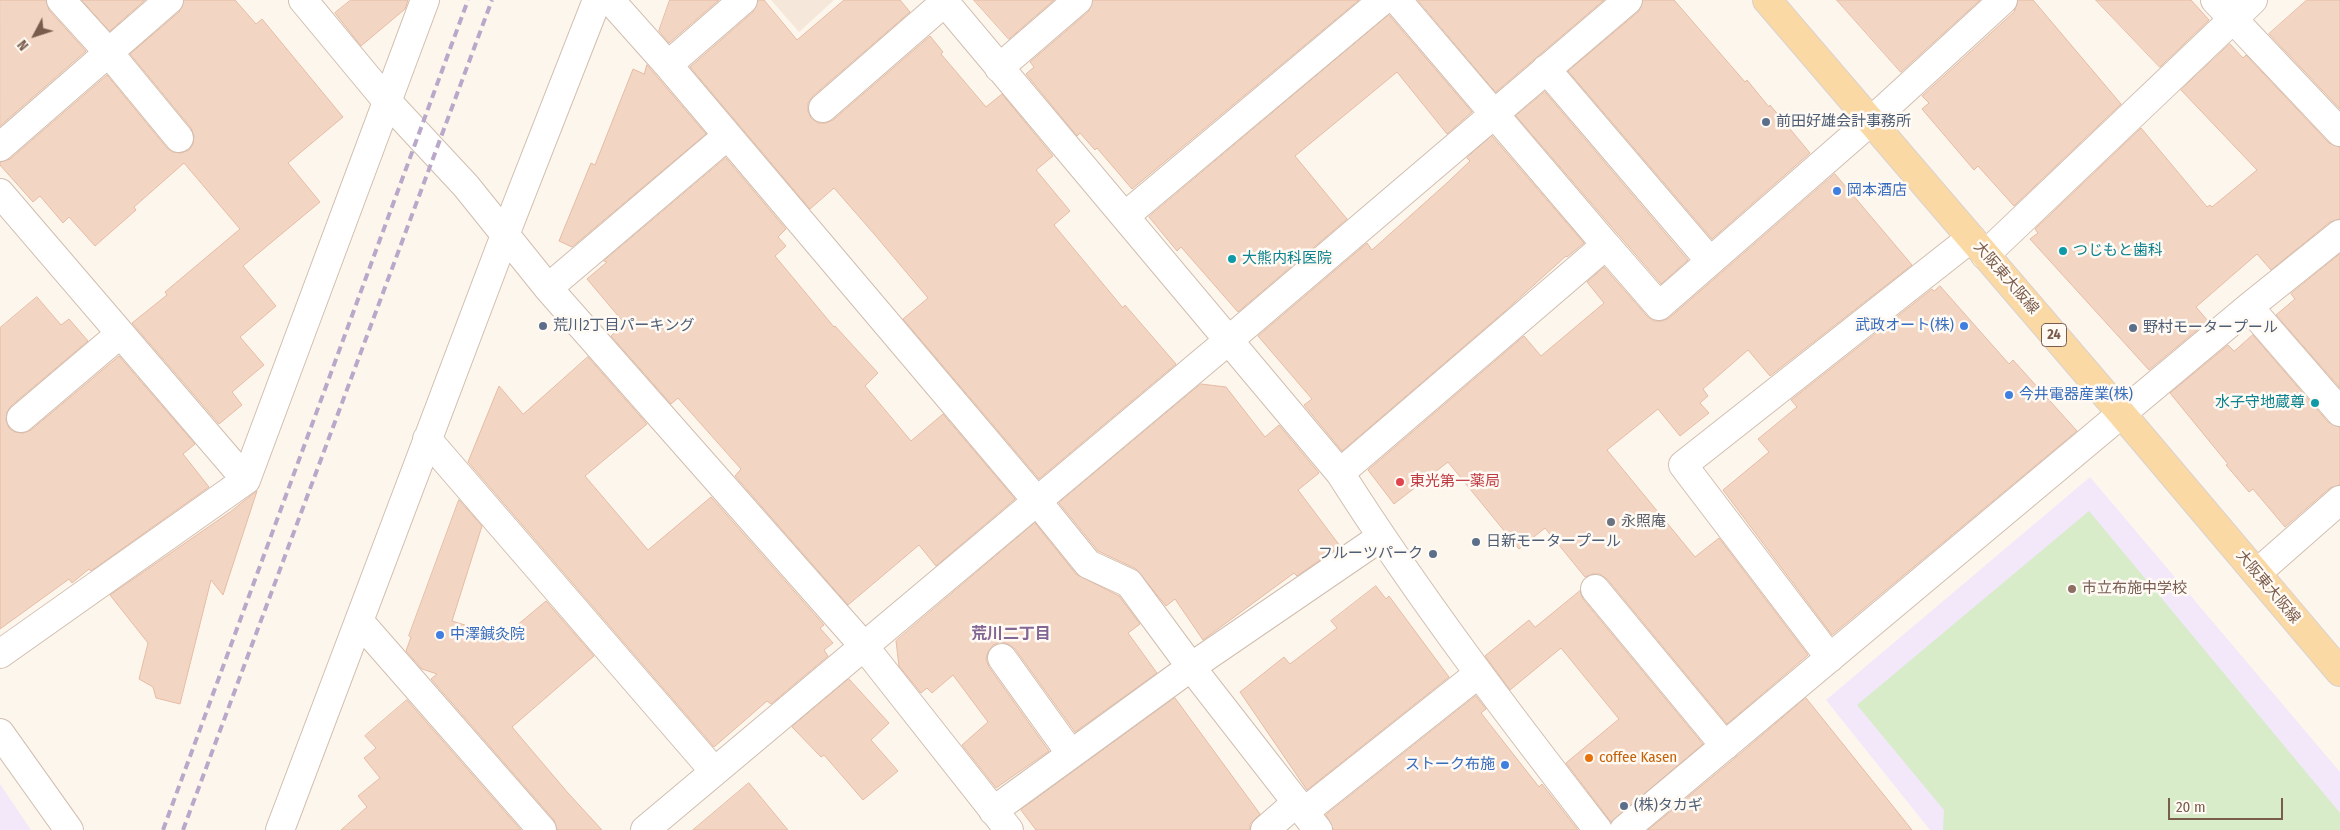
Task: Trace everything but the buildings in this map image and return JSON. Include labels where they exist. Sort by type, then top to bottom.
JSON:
[{"type":"main road","name":"大阪東大阪線","points":[[1767,0],[2340,672]]},
{"type":"street","points":[[61,0],[109,53],[179,138]]},
{"type":"street","points":[[0,147],[169,0]]},
{"type":"street","points":[[303,0],[386,100],[466,186],[548,288],[863,645],[1001,820],[1071,754],[1191,667],[1380,537]]},
{"type":"street","points":[[0,654],[246,480],[386,100],[425,0]]},
{"type":"street","points":[[280,830],[505,235],[598,0]]},
{"type":"street","points":[[610,0],[668,65],[1037,501],[1088,564],[1129,583],[1191,667],[1306,815]]},
{"type":"street","points":[[668,65],[743,0]]},
{"type":"street","points":[[999,68],[1078,0]]},
{"type":"street","points":[[1125,216],[1383,0]]},
{"type":"street","points":[[1397,0],[1659,306],[1871,121],[2003,0]]},
{"type":"street","points":[[645,830],[863,645],[1229,340],[1628,0]]},
{"type":"street","points":[[1830,658],[1683,465],[1978,246],[2224,10],[2253,0]]},
{"type":"street","points":[[823,108],[944,1],[1340,473],[1380,537],[1478,674],[1598,830]]},
{"type":"street","points":[[2224,10],[2340,132]]},
{"type":"street","points":[[1546,69],[1710,261]]},
{"type":"street","points":[[548,288],[727,136]]},
{"type":"street","points":[[0,193],[246,480]]},
{"type":"street","points":[[1624,830],[2121,413],[2340,234]]},
{"type":"street","points":[[1340,473],[1606,245]]},
{"type":"street","points":[[2249,307],[2340,412]]},
{"type":"street","points":[[21,418],[120,334]]},
{"type":"street","points":[[428,439],[714,771]]},
{"type":"street","points":[[2257,574],[2340,500]]},
{"type":"street","points":[[1595,589],[1725,746]]},
{"type":"street","points":[[359,621],[542,830]]},
{"type":"street","points":[[1002,658],[1071,754]]},
{"type":"street","points":[[1265,830],[1306,815],[1478,674]]},
{"type":"street","points":[[0,733],[69,830]]},
{"type":"shaded area","points":[[771,0],[834,0],[799,32]]},
{"type":"shaded area","name":"市立布施中学校","points":[[2090,477],[2340,772],[2340,830],[1930,830],[1826,700]]},
{"type":"shaded area","points":[[0,784],[31,830],[0,830]]},
{"type":"green space","name":"市立布施中学校","points":[[2089,511],[2340,813],[2340,830],[1943,830],[1944,810],[1857,705]]},
{"type":"railway","points":[[163,830],[468,0]]},
{"type":"railway","points":[[183,830],[492,0]]},
{"type":"place","name":"前田好雄会計事務所","points":[[1766,122]]},
{"type":"place","name":"岡本酒店","points":[[1837,191]]},
{"type":"place","name":"つじもと歯科","points":[[2063,251]]},
{"type":"place","name":"大熊内科医院","points":[[1232,259]]},
{"type":"place","name":"荒川2丁目パーキング","points":[[543,326]]},
{"type":"place","name":"武政オート(株)","points":[[1964,326]]},
{"type":"place","name":"野村モータープール","points":[[2133,328]]},
{"type":"place","name":"今井電器産業(株)","points":[[2009,395]]},
{"type":"place","name":"水子守地蔵尊","points":[[2315,403]]},
{"type":"place","name":"東光第一薬局","points":[[1400,482]]},
{"type":"place","name":"永照庵","points":[[1611,522]]},
{"type":"place","name":"日新モータープール","points":[[1476,542]]},
{"type":"place","name":"フルーツパーク","points":[[1433,554]]},
{"type":"place","name":"市立布施中学校","points":[[2072,589]]},
{"type":"place","name":"中澤鍼灸院","points":[[440,635]]},
{"type":"place","name":"coffee Kasen","points":[[1589,758]]},
{"type":"place","name":"ストーク布施","points":[[1505,765]]},
{"type":"place","name":"(株)タカギ","points":[[1624,806]]},
{"type":"district","name":"荒川二丁目","points":[[1011,635]]}]
